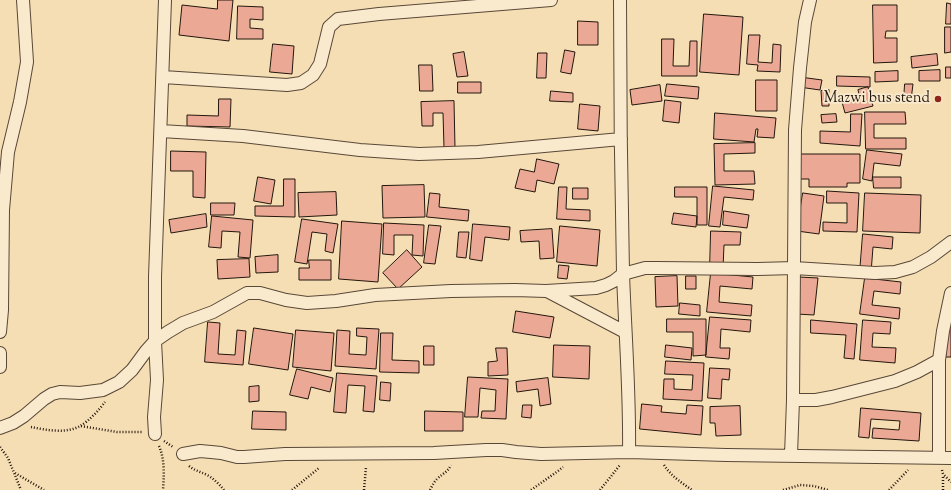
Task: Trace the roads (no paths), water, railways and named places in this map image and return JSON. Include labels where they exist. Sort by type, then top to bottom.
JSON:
[{"type":"street","points":[[0,332],[2,303],[2,210],[8,152],[20,102],[27,62],[23,0]]},
{"type":"street","points":[[155,434],[154,417],[157,380],[155,341],[155,276],[166,0]]},
{"type":"street","points":[[163,77],[287,85],[301,83],[312,75],[320,64],[329,27],[338,19],[551,0]]},
{"type":"street","points":[[620,0],[623,274],[630,414],[629,452]]},
{"type":"street","points":[[791,455],[793,400],[795,130],[804,30],[810,0]]},
{"type":"street","points":[[161,131],[243,136],[360,150],[419,154],[478,152],[621,139]]},
{"type":"street","points":[[0,428],[13,423],[24,416],[52,394],[60,392],[80,393],[103,390],[119,382],[132,370],[155,341],[183,323],[213,312],[246,293],[260,293],[286,300],[307,303],[336,301],[374,295],[451,291],[596,288],[614,281],[623,274],[645,268],[794,268],[875,273],[895,272],[913,267],[931,257],[951,242]]},
{"type":"street","points":[[546,290],[625,332]]},
{"type":"street","points":[[183,454],[200,451],[244,457],[285,454],[434,453],[491,450],[541,454],[629,452],[945,458],[939,360],[951,292]]},
{"type":"street","points":[[0,353],[0,367]]},
{"type":"street","points":[[793,400],[832,398],[895,381],[917,372],[939,360]]},
{"type":"place","name":"Mazwi bus stend","points":[[938,99]]}]
